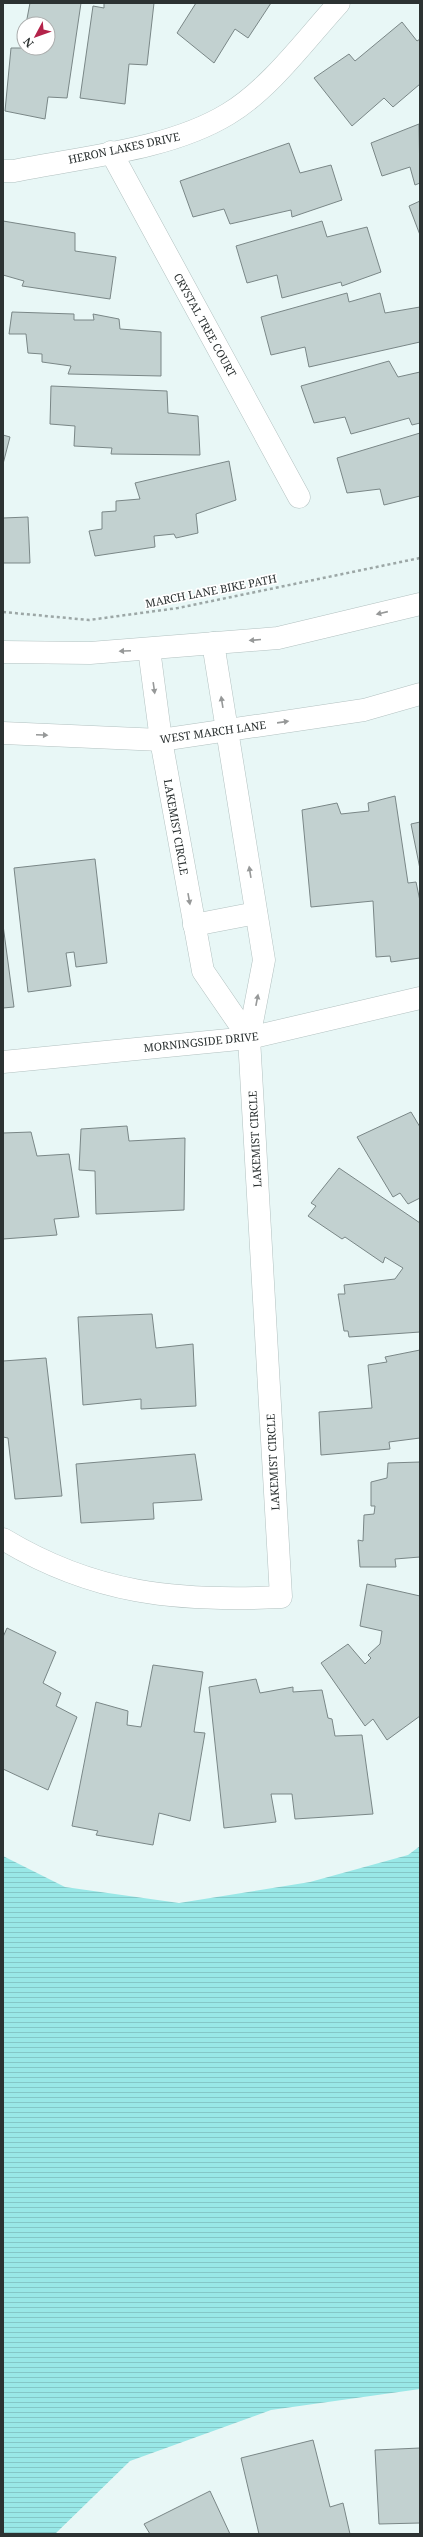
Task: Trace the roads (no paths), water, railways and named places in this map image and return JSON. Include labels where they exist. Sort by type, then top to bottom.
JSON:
[{"type":"street","name":"HERON LAKES DRIVE","points":[[3,171],[14,171],[111,152],[167,140],[198,130],[229,114],[263,86],[339,3]]},
{"type":"street","name":"CRYSTAL TREE COURT","points":[[111,152],[299,497]]},
{"type":"street","points":[[3,652],[90,653],[278,638],[420,604]]},
{"type":"street","name":"LAKEMIST CIRCLE","points":[[3,1539],[29,1555],[94,1581],[159,1596],[219,1600],[281,1597],[250,1038],[264,960],[213,643]]},
{"type":"street","name":"LAKEMIST CIRCLE","points":[[148,649],[161,740],[203,971],[250,1038]]},
{"type":"street","name":"WEST MARCH LANE","points":[[3,733],[161,740],[364,710],[420,694]]},
{"type":"street","points":[[194,925],[256,913]]},
{"type":"street","name":"MORNINGSIDE DRIVE","points":[[3,1062],[250,1038],[420,998]]},
{"type":"water","points":[[420,1846],[420,2389],[271,2410],[130,2461],[55,2534],[3,2534],[3,1856],[65,1887],[179,1903],[310,1882],[408,1855]]}]
